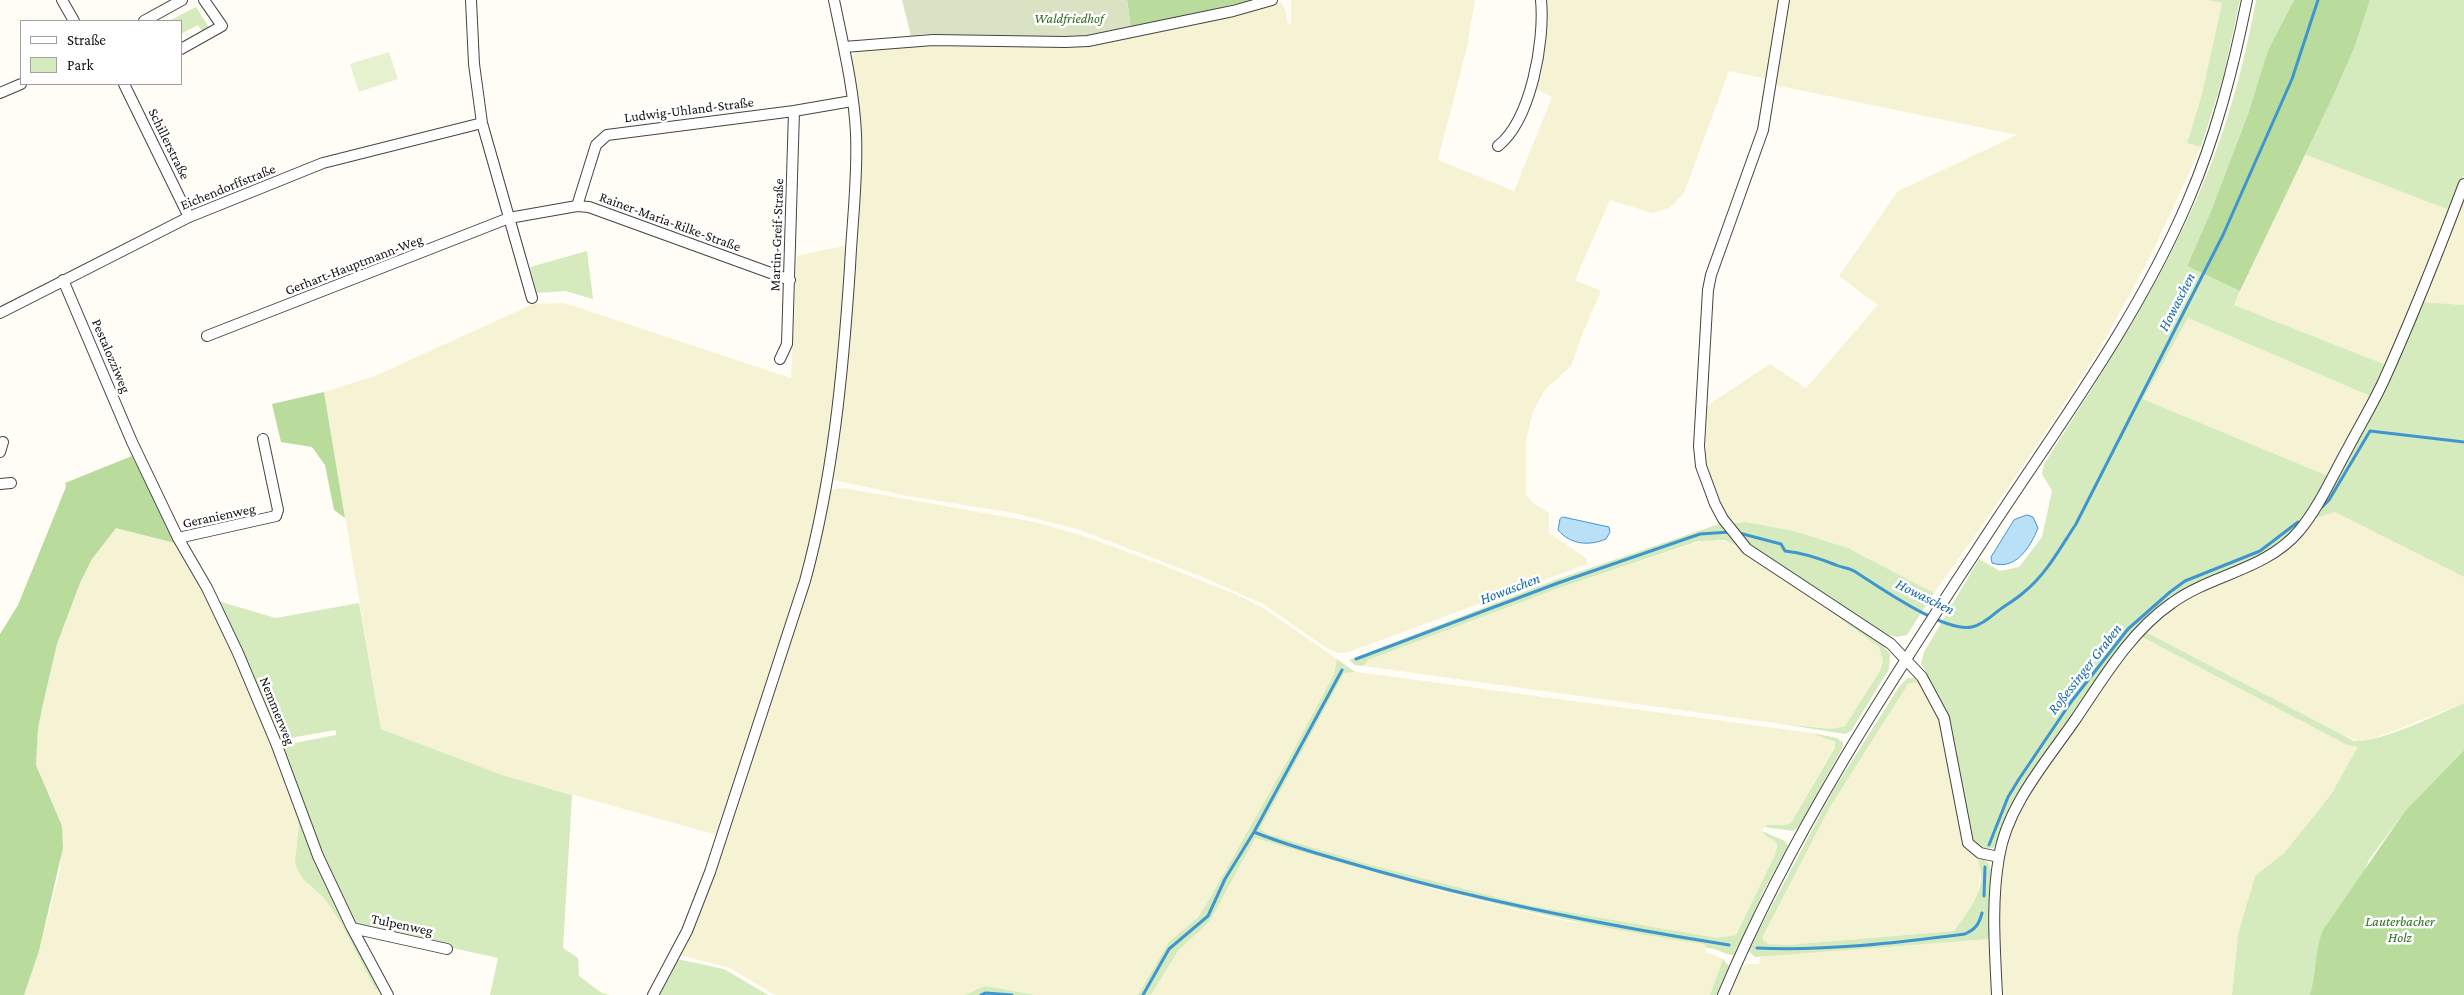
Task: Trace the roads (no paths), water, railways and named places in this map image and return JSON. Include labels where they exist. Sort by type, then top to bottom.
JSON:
[{"type":"street","points":[[62,0],[73,20]]},
{"type":"street","points":[[146,20],[182,0]]},
{"type":"street","points":[[182,48],[222,26],[204,0]]},
{"type":"street","points":[[471,0],[474,64],[482,123],[532,298]]},
{"type":"street","points":[[653,995],[687,931],[710,872],[805,581],[816,538],[840,396],[856,158],[852,101],[844,47],[834,0]]},
{"type":"street","points":[[844,47],[933,40],[1088,41],[1233,11],[1272,0]]},
{"type":"street","points":[[1498,146],[1509,138],[1531,87],[1540,30],[1541,0]]},
{"type":"street","points":[[1784,0],[1763,130],[1711,275],[1708,290],[1699,446],[1707,485],[1738,540],[1761,559],[1891,644],[1931,689],[1944,718],[1968,843],[1980,853],[1999,857]]},
{"type":"street","points":[[1723,995],[1786,860],[1854,740],[1943,602],[2080,397],[2159,262],[2187,203],[2218,122],[2247,0]]},
{"type":"street","points":[[0,93],[20,84]]},
{"type":"street","name":"Schillerstraße","points":[[124,85],[189,217]]},
{"type":"street","name":"Ludwig-Uhland-Straße","points":[[577,206],[596,145],[607,134],[794,111],[852,101]]},
{"type":"street","name":"Martin-Greif-Straße","points":[[780,359],[788,344],[794,111]]},
{"type":"street","name":"Eichendorffstraße","points":[[0,313],[189,217],[323,163],[482,123]]},
{"type":"street","points":[[1997,995],[1994,943],[1999,857],[2008,827],[2024,793],[2116,661],[2147,624],[2171,603],[2187,593],[2263,560],[2289,542],[2306,522],[2383,383],[2438,254],[2464,184]]},
{"type":"street","name":"Rainer-Maria-Rilke-Straße","points":[[509,218],[577,206],[589,208],[790,280]]},
{"type":"street","name":"Gerhart-Hauptmann-Weg","points":[[208,336],[509,218]]},
{"type":"street","name":"Pestalozziweg","points":[[63,280],[132,442]]},
{"type":"street","name":"Geranienweg","points":[[178,538],[276,516],[278,510],[262,439]]},
{"type":"street","points":[[0,452],[3,442]]},
{"type":"street","name":"Nemmerweg","points":[[132,442],[178,538],[207,588],[238,653],[276,743],[318,856],[352,928],[388,995]]},
{"type":"street","points":[[0,484],[11,484]]},
{"type":"street","name":"Tulpenweg","points":[[352,928],[447,949]]},
{"type":"water","points":[[2027,515],[2033,517],[2038,528],[2026,550],[2015,561],[2008,564],[1992,563],[1991,557],[2014,520]]},
{"type":"water","points":[[1563,517],[1609,527],[1610,532],[1606,539],[1593,543],[1580,543],[1569,539],[1558,530],[1560,519]]},
{"type":"waterway","name":"Howaschen","points":[[1739,533],[1781,544],[1785,551],[1811,556],[1852,570],[1894,597],[1929,616],[1960,627],[1972,627],[1983,623],[2031,586],[2052,561],[2076,524],[2223,235],[2292,79],[2318,0]]},
{"type":"waterway","name":"Roßessinger Graben","points":[[2322,507],[2329,500],[2370,431],[2464,442]]},
{"type":"waterway","name":"Roßessinger Graben","points":[[1989,845],[2008,797],[2019,779],[2071,702],[2128,629],[2185,581],[2260,551],[2298,522]]},
{"type":"waterway","name":"Howaschen","points":[[1356,659],[1558,583],[1700,534],[1730,532]]},
{"type":"waterway","name":"Howaschen","points":[[1143,995],[1169,949],[1208,916],[1225,879],[1254,832],[1342,670]]},
{"type":"waterway","points":[[1254,832],[1374,870],[1462,893],[1595,922],[1729,945]]},
{"type":"waterway","points":[[1984,896],[1985,867]]},
{"type":"waterway","points":[[1757,948],[1835,947],[1965,934],[1976,926],[1982,913]]},
{"type":"waterway","name":"Howaschen","points":[[981,995],[986,993],[1012,995]]},
{"type":"park label","name":"Waldfriedhof","points":[[1069,19]]},
{"type":"park label","name":"Lauterbacher Holz","points":[[2400,930]]}]
